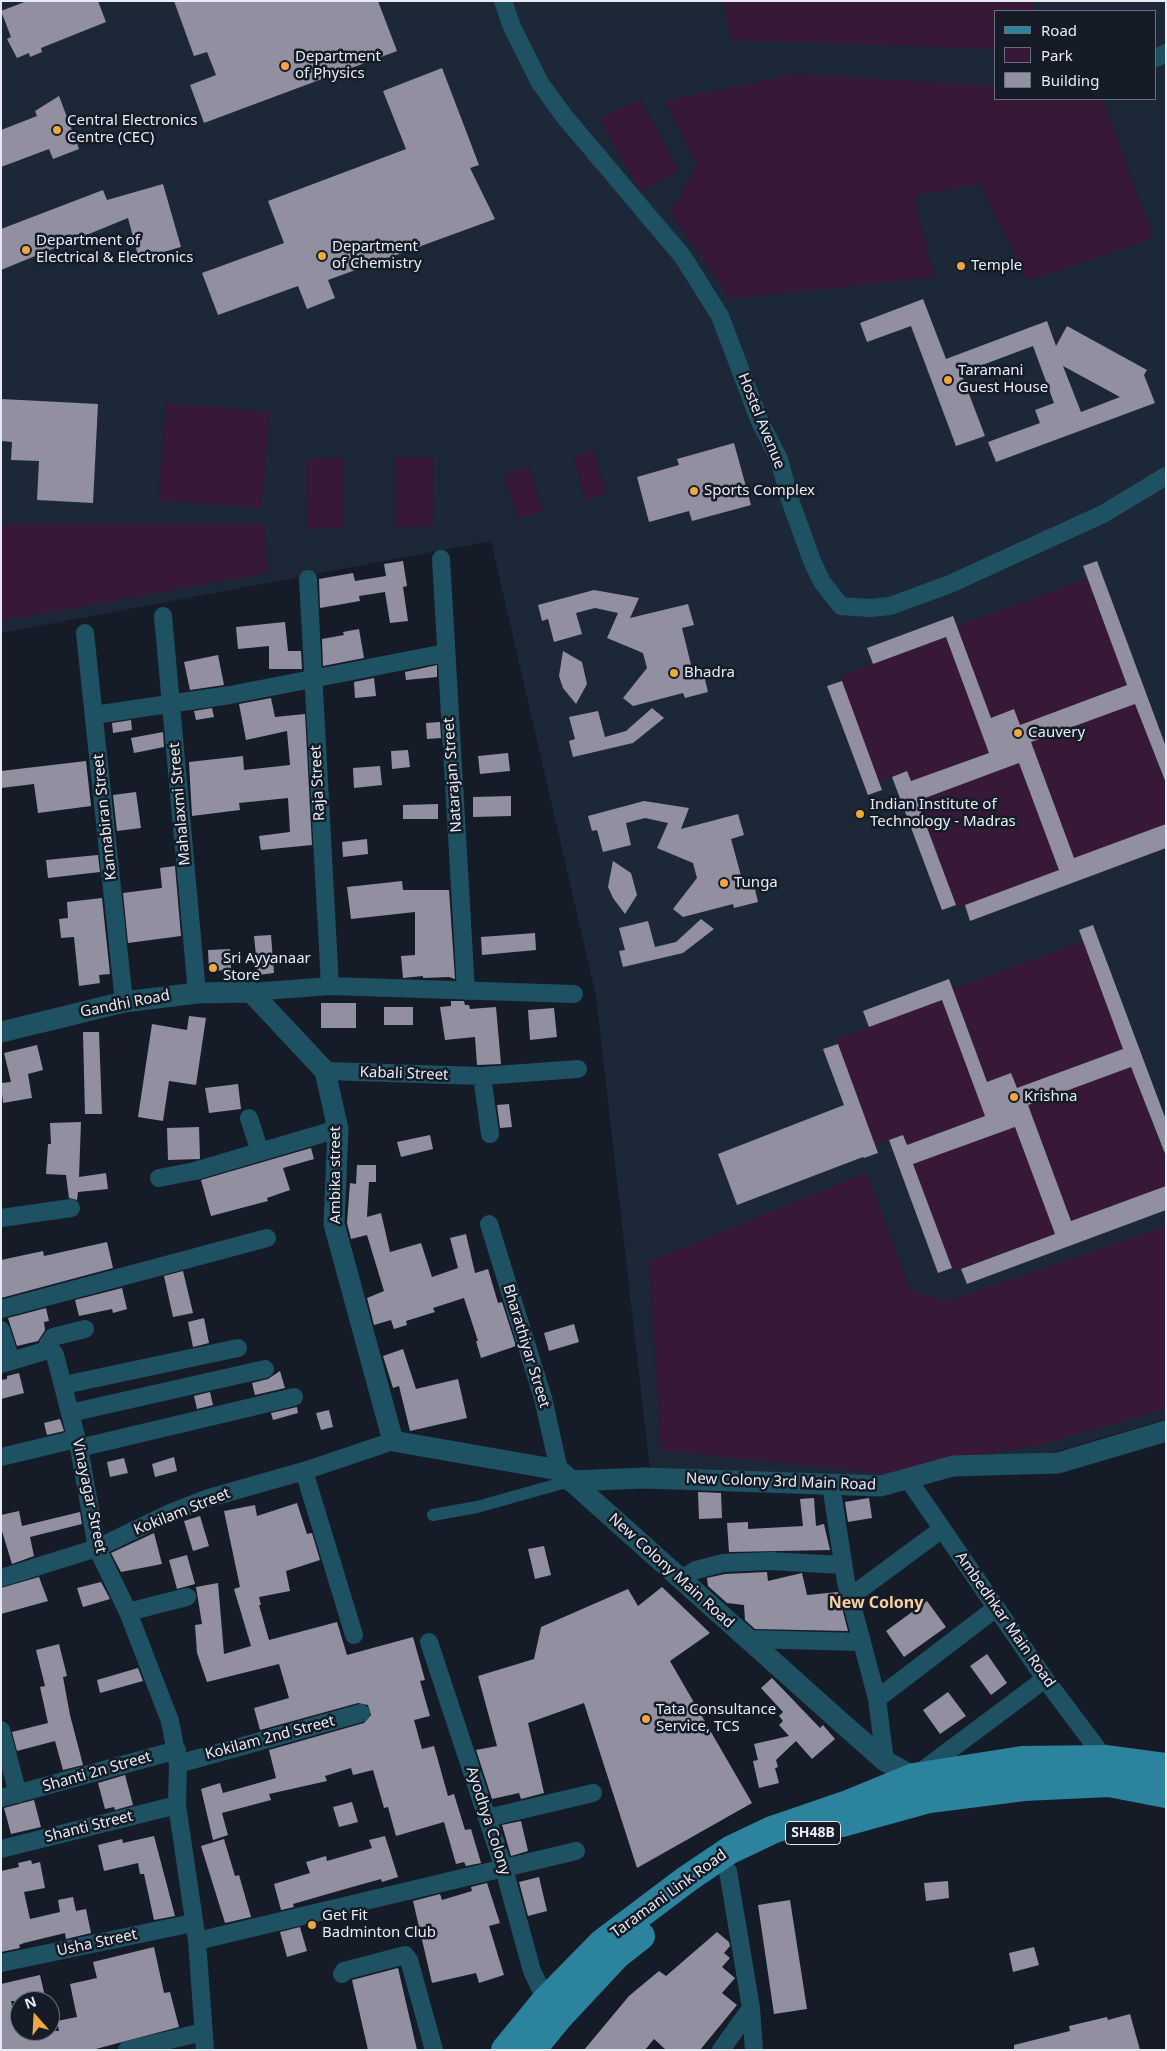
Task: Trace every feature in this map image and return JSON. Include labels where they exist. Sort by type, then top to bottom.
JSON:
[{"type":"main road","name":"Taramani Link Road","points":[[532,2050],[554,2007],[602,1942],[687,1879],[730,1850],[772,1830],[848,1804],[914,1777],[1022,1760],[1105,1759],[1166,1767]]},
{"type":"main road","name":"Taramani Link Road","points":[[505,2050],[554,2007],[692,1894],[728,1871],[779,1845],[848,1821],[930,1799],[1024,1787],[1109,1783],[1166,1794]]},
{"type":"street","name":"Hostel Avenue","points":[[503,1],[512,27],[540,83],[564,116],[683,257],[720,316],[760,422],[779,459],[790,500],[812,561],[822,582],[841,606],[870,608],[890,606],[950,584],[1103,514],[1166,476]]},
{"type":"street","name":"Natarajan Street","points":[[441,559],[466,991]]},
{"type":"street","name":"Raja Street","points":[[308,579],[330,986]]},
{"type":"street","name":"Mahalaxmi Street","points":[[163,616],[197,992]]},
{"type":"street","name":"Kannabiran Street","points":[[85,633],[124,1002]]},
{"type":"street","points":[[94,715],[230,695],[445,653]]},
{"type":"street","points":[[251,992],[330,986],[574,994]]},
{"type":"street","name":"Gandhi Road","points":[[1,1032],[124,1002],[197,992],[251,992]]},
{"type":"street","points":[[251,992],[325,1071]]},
{"type":"street","name":"Kabali Street","points":[[325,1071],[482,1076],[578,1068]]},
{"type":"street","name":"Ambika street","points":[[325,1071],[338,1129],[334,1224],[393,1441]]},
{"type":"street","points":[[482,1076],[490,1134]]},
{"type":"street","points":[[249,1118],[260,1152]]},
{"type":"street","points":[[159,1178],[196,1171],[338,1129]]},
{"type":"street","points":[[1,1218],[71,1208]]},
{"type":"street","name":"Bharathiyar Street","points":[[489,1224],[543,1398],[564,1475]]},
{"type":"street","points":[[1,1309],[267,1238]]},
{"type":"street","points":[[1,1330],[6,1362],[48,1350],[48,1344],[53,1338],[85,1329]]},
{"type":"street","points":[[64,1385],[238,1348]]},
{"type":"street","name":"Vinayagar Street","points":[[48,1350],[56,1355],[64,1385],[78,1443],[97,1548],[128,1612],[170,1721],[177,1757],[179,1784],[176,1805],[197,1941],[205,2050]]},
{"type":"street","points":[[70,1413],[265,1369]]},
{"type":"street","points":[[1,1457],[78,1443],[294,1397]]},
{"type":"street","name":"New Colony 3rd Main Road","points":[[564,1475],[882,1486],[953,1466],[1058,1463],[1166,1431]]},
{"type":"street","points":[[393,1441],[564,1475]]},
{"type":"street","name":"Kokilam Street","points":[[1,1578],[97,1548],[170,1513],[209,1498],[304,1471],[393,1441]]},
{"type":"street","points":[[304,1471],[354,1635]]},
{"type":"street","points":[[433,1516],[477,1507],[564,1475]]},
{"type":"street","name":"New Colony Main Road","points":[[564,1475],[885,1761],[914,1777]]},
{"type":"street","name":"Ambedhkar Main Road","points":[[908,1480],[1046,1679],[1105,1759]]},
{"type":"street","points":[[831,1485],[843,1565],[861,1642],[877,1698],[885,1761]]},
{"type":"street","points":[[850,1597],[942,1529]]},
{"type":"street","points":[[680,1579],[696,1570],[723,1563],[770,1562],[843,1565]]},
{"type":"street","points":[[128,1612],[187,1597]]},
{"type":"street","points":[[877,1698],[996,1608]]},
{"type":"street","points":[[747,1639],[861,1642]]},
{"type":"street","name":"Ayodhya Colony","points":[[429,1642],[504,1869],[532,1971],[554,2007]]},
{"type":"street","points":[[914,1777],[1046,1679]]},
{"type":"street","name":"Kokilam 2nd Street","points":[[177,1757],[361,1713]]},
{"type":"street","name":"Shanti 2n Street","points":[[1,1730],[10,1796],[177,1757]]},
{"type":"street","points":[[487,1818],[594,1793]]},
{"type":"street","name":"Shanti Street","points":[[1,1849],[176,1805]]},
{"type":"street","points":[[197,1941],[504,1869],[576,1850]]},
{"type":"street","points":[[728,1871],[751,2008],[754,2050]]},
{"type":"street","name":"Usha Street","points":[[1,1963],[193,1923]]},
{"type":"street","points":[[342,1974],[344,1971],[405,1956],[408,1960],[434,2050]]},
{"type":"street","points":[[721,2050],[751,2008]]},
{"type":"street","points":[[126,2050],[203,2032]]},
{"type":"shaded area","name":"Indian Institute of Technology - Madras","points":[[1,1],[1166,1],[1166,1419],[1057,1451],[923,1469],[907,1487],[650,1470],[596,996],[491,541],[1,633]]},
{"type":"green space","points":[[724,1],[1033,1],[1036,10],[994,10],[994,49],[731,40]]},
{"type":"green space","points":[[796,74],[994,86],[994,100],[1103,100],[1153,238],[1028,281],[980,184],[914,196],[934,277],[731,299],[670,213],[697,165],[665,101]]},
{"type":"green space","points":[[640,98],[679,171],[640,192],[600,119]]},
{"type":"green space","points":[[166,403],[270,412],[261,508],[158,500]]},
{"type":"green space","points":[[594,450],[606,494],[585,500],[573,456]]},
{"type":"green space","points":[[396,457],[434,457],[433,527],[396,527]]},
{"type":"green space","points":[[343,458],[344,528],[307,529],[306,459]]},
{"type":"green space","points":[[529,467],[543,511],[518,519],[504,475]]},
{"type":"green space","points":[[1,524],[264,524],[268,573],[1,621]]},
{"type":"green space","points":[[1087,578],[1127,685],[1020,725],[1014,709],[991,718],[957,626]]},
{"type":"green space","points":[[946,637],[989,753],[911,781],[907,771],[879,782],[840,676]]},
{"type":"green space","points":[[1135,704],[1166,787],[1166,824],[1074,858],[1031,742]]},
{"type":"green space","points":[[1019,763],[1059,870],[957,908],[917,801]]},
{"type":"green space","points":[[1083,941],[1123,1049],[1017,1088],[1010,1073],[987,1082],[953,989]]},
{"type":"green space","points":[[942,1000],[985,1116],[907,1145],[903,1135],[875,1145],[836,1039]]},
{"type":"green space","points":[[1131,1067],[1166,1160],[1166,1186],[1071,1221],[1028,1105]]},
{"type":"green space","points":[[1015,1127],[1055,1234],[953,1271],[913,1164]]},
{"type":"green space","points":[[866,1173],[911,1291],[949,1301],[1166,1226],[1166,1409],[1043,1444],[880,1473],[661,1450],[649,1261]]},
{"type":"building","points":[[27,1],[98,1],[106,22],[41,48],[42,52],[30,57],[29,53],[17,58],[7,39],[11,37],[1,11]]},
{"type":"building","name":"Department of Physics","points":[[174,1],[378,1],[397,51],[204,123],[190,85],[216,75],[207,52],[194,56]]},
{"type":"building","points":[[442,68],[479,165],[470,168],[495,219],[328,280],[335,298],[307,309],[298,286],[218,315],[202,273],[284,243],[268,201],[406,149],[383,91]]},
{"type":"building","points":[[59,96],[79,149],[53,159],[49,149],[1,167],[1,130],[37,116],[35,111]]},
{"type":"building","points":[[163,184],[181,247],[139,259],[128,218],[1,270],[1,229],[103,190],[107,200]]},
{"type":"building","name":"Taramani Guest House","points":[[923,299],[946,359],[1047,321],[1056,346],[1067,326],[1147,370],[1144,375],[1155,403],[996,462],[988,442],[1040,423],[1035,410],[1054,403],[1033,346],[961,373],[985,436],[956,446],[911,326],[867,342],[860,323]],"holes":[[[1063,366],[1120,397],[1081,412]]]},
{"type":"building","points":[[1,399],[98,404],[93,503],[37,500],[39,461],[11,460],[12,442],[2,441]]},
{"type":"building","name":"Sports Complex","points":[[734,443],[751,505],[692,521],[689,511],[649,522],[637,477],[679,465],[677,459]]},
{"type":"building","points":[[403,561],[407,586],[403,587],[408,621],[390,623],[385,592],[359,596],[360,601],[320,608],[319,579],[353,573],[355,581],[386,576],[384,564]]},
{"type":"building","name":"Cauvery","points":[[1097,561],[1166,747],[1166,783],[1135,704],[1031,742],[1074,858],[1166,824],[1166,848],[970,921],[965,905],[1059,870],[1019,763],[917,801],[956,905],[942,910],[892,777],[907,771],[911,781],[989,753],[946,637],[873,664],[867,648],[953,616],[991,718],[1014,709],[1020,725],[1127,685],[1083,566]]},
{"type":"building","name":"Bhadra","points":[[594,590],[639,598],[630,618],[688,604],[694,625],[682,628],[693,673],[703,671],[708,692],[685,698],[683,693],[633,706],[623,698],[647,668],[643,653],[607,638],[618,613],[595,608],[576,613],[582,634],[554,642],[548,619],[542,621],[538,605]]},
{"type":"building","points":[[285,622],[288,651],[301,651],[302,669],[269,669],[269,646],[238,649],[236,627]]},
{"type":"building","points":[[359,629],[364,658],[323,666],[322,639],[344,635],[343,632]]},
{"type":"building","points":[[563,651],[582,662],[587,684],[576,704],[563,688],[559,676]]},
{"type":"building","points":[[218,655],[224,685],[190,690],[184,662]]},
{"type":"building","points":[[437,665],[437,677],[406,680],[405,672]]},
{"type":"building","points":[[374,678],[376,696],[355,698],[354,682]]},
{"type":"building","points":[[842,681],[882,790],[868,795],[827,686]]},
{"type":"building","points":[[271,698],[275,717],[305,714],[312,845],[261,850],[259,836],[290,832],[288,798],[239,803],[240,810],[192,816],[189,762],[243,756],[244,770],[290,765],[287,731],[246,740],[239,704]]},
{"type":"building","points":[[212,708],[214,717],[196,720],[194,711]]},
{"type":"building","points":[[652,708],[664,718],[633,743],[573,757],[569,741],[575,739],[569,717],[598,711],[605,737],[626,731]]},
{"type":"building","points":[[131,720],[132,730],[113,733],[112,723]]},
{"type":"building","points":[[440,722],[441,738],[427,739],[426,723]]},
{"type":"building","points":[[163,732],[164,747],[134,753],[131,738]]},
{"type":"building","points":[[408,750],[410,767],[392,769],[391,751]]},
{"type":"building","points":[[508,753],[510,771],[480,774],[478,756]]},
{"type":"building","points":[[86,761],[91,806],[38,813],[34,784],[1,788],[1,771]]},
{"type":"building","points":[[380,766],[382,785],[354,788],[353,768]]},
{"type":"building","points":[[136,792],[141,828],[117,831],[113,795]]},
{"type":"building","points":[[511,796],[511,816],[473,817],[473,797]]},
{"type":"building","name":"Tunga","points":[[644,801],[689,808],[681,829],[738,814],[744,835],[731,839],[743,883],[753,881],[758,902],[734,908],[733,904],[683,917],[673,909],[697,878],[693,863],[657,848],[668,823],[645,818],[626,823],[631,845],[603,852],[597,830],[592,831],[588,816]]},
{"type":"building","points":[[438,804],[438,819],[403,819],[403,805]]},
{"type":"building","points":[[367,839],[368,854],[343,857],[342,842]]},
{"type":"building","points":[[98,855],[100,872],[48,878],[46,860]]},
{"type":"building","points":[[613,861],[631,873],[637,895],[625,914],[613,898],[608,887]]},
{"type":"building","points":[[175,866],[181,936],[128,943],[123,893],[162,888],[160,868]]},
{"type":"building","points":[[402,881],[403,890],[449,890],[455,979],[449,977],[423,978],[423,976],[403,978],[401,956],[415,955],[415,912],[351,919],[347,887]]},
{"type":"building","points":[[102,898],[110,974],[99,975],[100,983],[79,986],[74,937],[61,938],[59,919],[68,918],[67,902]]},
{"type":"building","points":[[701,919],[714,929],[683,953],[623,967],[619,951],[625,950],[619,928],[648,921],[655,947],[676,942]]},
{"type":"building","name":"Krishna","points":[[1093,925],[1166,1120],[1166,1156],[1131,1067],[1028,1105],[1071,1221],[1166,1186],[1166,1210],[967,1284],[961,1269],[1055,1234],[1015,1127],[913,1164],[952,1268],[938,1273],[889,1140],[903,1135],[907,1145],[985,1116],[942,1000],[869,1027],[863,1011],[949,979],[987,1082],[1011,1073],[1017,1088],[1123,1049],[1079,930]]},
{"type":"building","points":[[535,933],[536,950],[482,955],[481,937]]},
{"type":"building","points":[[271,935],[274,973],[258,975],[254,936]]},
{"type":"building","points":[[230,949],[231,970],[209,971],[208,950]]},
{"type":"building","points":[[451,1001],[464,1001],[465,1005],[469,1005],[470,1009],[496,1007],[501,1064],[477,1065],[475,1037],[445,1040],[440,1007],[451,1006]]},
{"type":"building","points":[[321,1003],[356,1003],[356,1028],[321,1028]]},
{"type":"building","points":[[384,1007],[413,1007],[413,1025],[384,1025]]},
{"type":"building","points":[[554,1008],[557,1037],[530,1040],[528,1010]]},
{"type":"building","points":[[189,1016],[206,1018],[196,1085],[169,1081],[163,1121],[138,1117],[152,1024],[187,1030]]},
{"type":"building","points":[[83,1032],[99,1032],[102,1114],[85,1114]]},
{"type":"building","points":[[838,1044],[878,1153],[737,1205],[718,1154],[844,1105],[823,1049]]},
{"type":"building","points":[[37,1045],[43,1070],[28,1074],[32,1098],[3,1103],[1,1083],[11,1082],[4,1053]]},
{"type":"building","points":[[238,1084],[241,1109],[209,1113],[205,1088]]},
{"type":"building","points":[[509,1104],[512,1127],[500,1128],[497,1105]]},
{"type":"building","points":[[81,1122],[79,1177],[106,1173],[108,1189],[78,1192],[77,1200],[69,1198],[66,1175],[46,1174],[48,1144],[51,1144],[50,1123]]},
{"type":"building","points":[[199,1127],[200,1159],[168,1160],[167,1128]]},
{"type":"building","points":[[430,1135],[433,1149],[401,1157],[397,1142]]},
{"type":"building","points":[[311,1148],[314,1159],[283,1168],[290,1190],[267,1198],[268,1201],[211,1216],[201,1180]]},
{"type":"building","points":[[357,1165],[376,1165],[376,1182],[369,1182],[367,1217],[381,1213],[390,1252],[421,1243],[432,1277],[458,1268],[450,1238],[466,1234],[475,1273],[488,1269],[498,1303],[502,1302],[516,1346],[481,1358],[476,1341],[478,1341],[464,1298],[433,1308],[435,1312],[406,1321],[407,1325],[394,1329],[391,1320],[374,1325],[367,1298],[384,1291],[367,1235],[351,1239],[347,1223],[350,1183],[356,1184]]},
{"type":"building","points":[[107,1242],[113,1268],[1,1298],[1,1260],[43,1251],[44,1256]]},
{"type":"building","points":[[183,1271],[193,1313],[173,1317],[164,1276]]},
{"type":"building","points":[[122,1288],[127,1309],[113,1313],[112,1309],[79,1316],[75,1300]]},
{"type":"building","points":[[46,1308],[49,1321],[44,1322],[45,1330],[38,1341],[17,1346],[8,1318]]},
{"type":"building","points":[[204,1318],[209,1343],[193,1347],[188,1322]]},
{"type":"building","points":[[574,1324],[579,1342],[549,1351],[544,1333]]},
{"type":"building","points":[[403,1349],[416,1389],[458,1379],[467,1418],[410,1431],[399,1386],[393,1388],[383,1356]]},
{"type":"building","points":[[280,1371],[285,1388],[255,1395],[252,1383],[268,1379]]},
{"type":"building","points":[[19,1373],[24,1393],[1,1399],[1,1380],[7,1379],[7,1376]]},
{"type":"building","points":[[210,1392],[213,1405],[197,1409],[194,1396]]},
{"type":"building","points":[[297,1407],[298,1413],[273,1420],[271,1413]]},
{"type":"building","points":[[329,1410],[333,1427],[321,1430],[316,1413]]},
{"type":"building","points":[[60,1419],[64,1431],[47,1435],[44,1423]]},
{"type":"building","points":[[174,1457],[177,1471],[155,1477],[152,1464]]},
{"type":"building","points":[[124,1458],[128,1473],[110,1477],[107,1462]]},
{"type":"building","points":[[698,1492],[721,1493],[722,1518],[699,1519]]},
{"type":"building","points":[[814,1498],[816,1526],[824,1524],[830,1550],[729,1552],[727,1523],[748,1522],[748,1529],[803,1526],[800,1499]]},
{"type":"building","points":[[869,1498],[872,1518],[848,1522],[845,1502]]},
{"type":"building","points":[[297,1503],[307,1534],[312,1533],[320,1560],[286,1571],[290,1591],[259,1597],[261,1605],[259,1605],[269,1640],[337,1622],[347,1655],[413,1637],[425,1680],[420,1681],[430,1716],[414,1720],[422,1749],[434,1746],[448,1796],[454,1794],[465,1830],[471,1829],[481,1863],[466,1866],[464,1862],[456,1864],[444,1822],[396,1836],[388,1807],[384,1808],[373,1770],[353,1775],[351,1768],[325,1776],[327,1781],[269,1794],[271,1800],[222,1813],[228,1835],[213,1840],[201,1789],[220,1783],[223,1793],[276,1778],[269,1750],[364,1723],[371,1715],[368,1705],[358,1703],[260,1730],[254,1708],[289,1698],[279,1664],[207,1682],[197,1653],[195,1625],[202,1624],[196,1587],[218,1583],[224,1654],[251,1646],[234,1589],[240,1587],[224,1511],[255,1505],[257,1516]]},
{"type":"building","points":[[19,1511],[22,1526],[80,1512],[82,1524],[30,1537],[34,1556],[12,1564],[1,1528],[1,1515]]},
{"type":"building","points":[[200,1516],[209,1546],[193,1551],[184,1521]]},
{"type":"building","points":[[154,1533],[162,1564],[121,1572],[111,1553]]},
{"type":"building","points":[[544,1546],[551,1575],[535,1579],[528,1549]]},
{"type":"building","points":[[187,1555],[195,1584],[177,1589],[169,1560]]},
{"type":"building","points":[[767,1572],[768,1581],[802,1573],[807,1595],[838,1592],[848,1631],[755,1629],[745,1620],[744,1605],[727,1603],[708,1586],[707,1578],[725,1574]]},
{"type":"building","points":[[39,1577],[48,1601],[1,1614],[1,1588]]},
{"type":"building","points":[[101,1582],[110,1599],[83,1607],[77,1588]]},
{"type":"building","name":"Tata Consultance Service, TCS","points":[[662,1587],[710,1633],[670,1661],[752,1803],[637,1868],[584,1703],[528,1723],[544,1793],[521,1799],[519,1793],[492,1799],[476,1750],[497,1746],[478,1676],[534,1659],[541,1627],[628,1589],[638,1606]]},
{"type":"building","points":[[927,1601],[946,1627],[904,1657],[886,1631]]},
{"type":"building","points":[[59,1644],[67,1676],[63,1677],[70,1715],[83,1765],[63,1770],[55,1741],[17,1751],[12,1732],[48,1723],[40,1687],[45,1686],[36,1650]]},
{"type":"building","points":[[987,1654],[1007,1683],[991,1695],[970,1666]]},
{"type":"building","points":[[138,1668],[143,1681],[100,1693],[97,1680]]},
{"type":"building","points":[[772,1678],[820,1728],[823,1725],[835,1739],[812,1759],[796,1741],[776,1760],[778,1767],[775,1768],[779,1783],[759,1788],[753,1761],[758,1760],[754,1744],[789,1736],[779,1725],[783,1721],[779,1716],[783,1712],[761,1688]]},
{"type":"building","points":[[948,1692],[966,1716],[940,1734],[923,1710]]},
{"type":"building","points":[[125,1775],[133,1805],[115,1810],[114,1807],[105,1809],[98,1783]]},
{"type":"building","points":[[34,1800],[41,1827],[11,1834],[4,1808]]},
{"type":"building","points":[[352,1802],[358,1822],[339,1827],[333,1807]]},
{"type":"building","points":[[521,1821],[528,1851],[511,1856],[502,1825]]},
{"type":"building","points":[[154,1836],[175,1916],[154,1920],[144,1874],[140,1874],[138,1863],[104,1871],[98,1845],[122,1839],[123,1843]]},
{"type":"building","points":[[385,1836],[398,1877],[382,1882],[381,1879],[345,1889],[293,1904],[294,1907],[281,1910],[274,1884],[310,1873],[306,1862],[326,1856],[327,1861],[372,1848],[369,1840]]},
{"type":"building","points":[[224,1839],[235,1876],[239,1875],[251,1917],[225,1923],[201,1846]]},
{"type":"building","points":[[31,1860],[32,1864],[40,1862],[45,1888],[24,1892],[30,1919],[60,1912],[58,1900],[73,1897],[76,1911],[86,1909],[91,1933],[66,1939],[65,1933],[24,1943],[19,1945],[20,1948],[1,1952],[1,1871],[19,1867],[18,1863]]},
{"type":"building","points":[[539,1877],[547,1911],[528,1916],[519,1882]]},
{"type":"building","points":[[948,1881],[949,1898],[926,1901],[924,1883]]},
{"type":"building","points":[[487,1883],[500,1923],[489,1926],[504,1975],[479,1983],[476,1973],[432,1983],[413,1901],[440,1894],[442,1900],[472,1891],[471,1887]]},
{"type":"building","points":[[790,1900],[807,2009],[774,2014],[758,1905]]},
{"type":"building","points":[[300,1927],[307,1951],[287,1957],[280,1932]]},
{"type":"building","points":[[717,1932],[729,1942],[730,1946],[724,1953],[730,1958],[722,1967],[735,1978],[722,1993],[737,2005],[700,2050],[666,2050],[654,2039],[645,2050],[584,2050],[629,1996],[659,1971],[666,1976]]},
{"type":"building","points":[[154,1947],[164,1993],[170,1992],[179,2027],[92,2050],[1,2050],[1,1984],[40,1975],[44,1991],[10,1991],[10,2041],[60,2041],[60,2020],[77,2017],[70,1984],[97,1978],[93,1962]]},
{"type":"building","points":[[1034,1947],[1039,1965],[1013,1972],[1009,1953]]},
{"type":"building","points":[[398,1968],[417,2050],[368,2050],[352,1980]]},
{"type":"building","points":[[1130,2014],[1140,2050],[1014,2050],[1014,2045],[1070,2031],[1069,2026],[1107,2017],[1108,2020]]},
{"type":"place","name":"Department of Physics","points":[[285,66]]},
{"type":"place","name":"Central Electronics Centre (CEC)","points":[[57,130]]},
{"type":"place","name":"Department of Electrical & Electronics","points":[[26,250]]},
{"type":"place","name":"Department of Chemistry","points":[[322,256]]},
{"type":"place","name":"Temple","points":[[961,266]]},
{"type":"place","name":"Taramani Guest House","points":[[948,380]]},
{"type":"place","name":"Sports Complex","points":[[694,491]]},
{"type":"place","name":"Bhadra","points":[[674,673]]},
{"type":"place","name":"Cauvery","points":[[1018,733]]},
{"type":"place","name":"Indian Institute of Technology - Madras","points":[[860,814]]},
{"type":"place","name":"Tunga","points":[[724,883]]},
{"type":"place","name":"Sri Ayyanaar Store","points":[[213,968]]},
{"type":"place","name":"Krishna","points":[[1014,1097]]},
{"type":"place","name":"Tata Consultance Service, TCS","points":[[646,1719]]},
{"type":"place","name":"Get Fit Badminton Club","points":[[312,1925]]},
{"type":"district","name":"New Colony","points":[[876,1603]]}]
